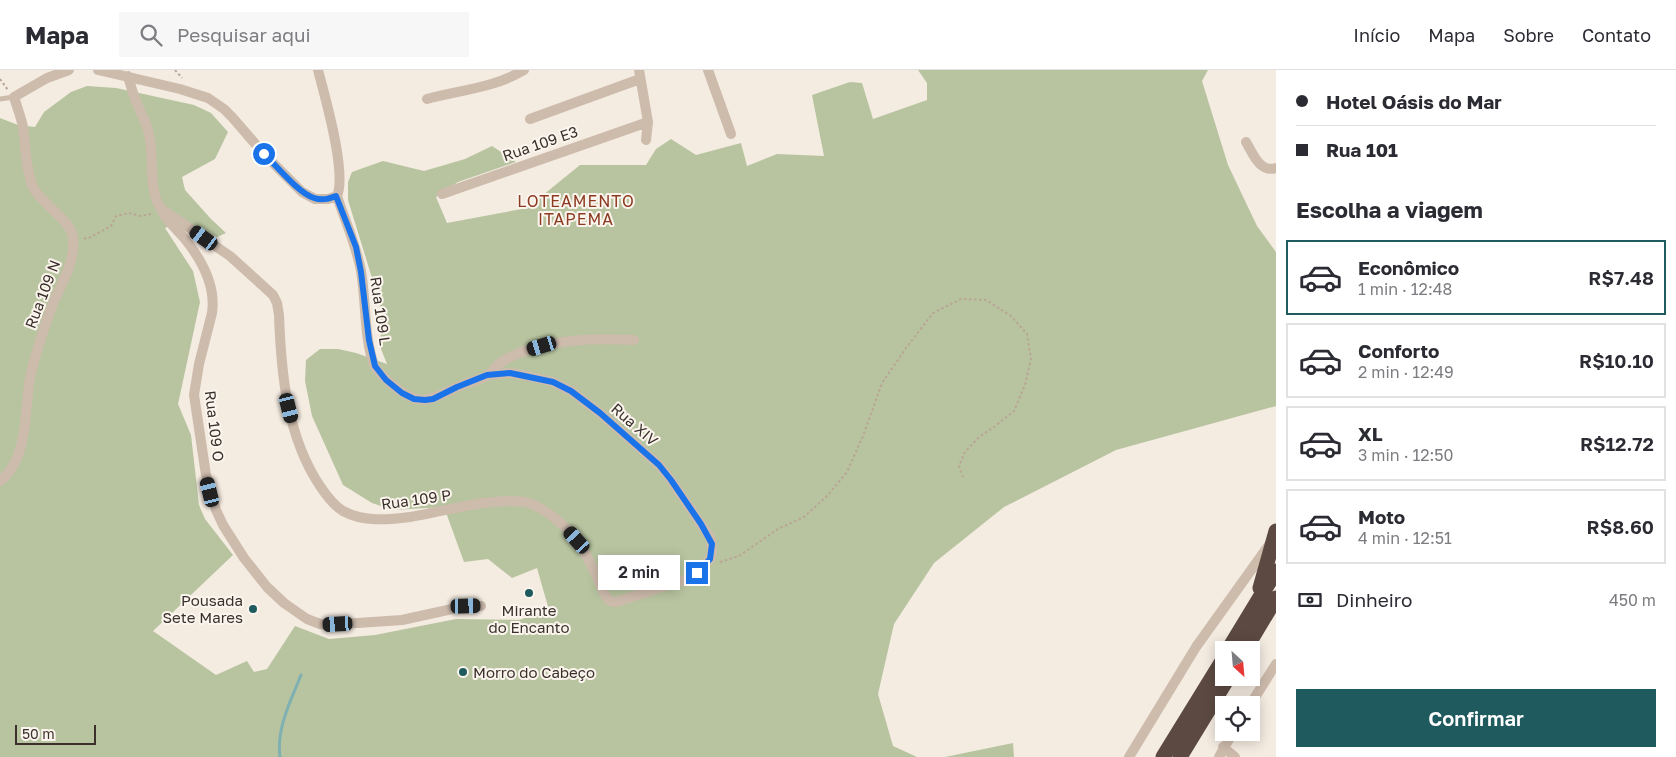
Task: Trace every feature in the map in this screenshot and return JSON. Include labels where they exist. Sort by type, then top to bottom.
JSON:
[{"type":"highway","points":[[1256,604],[1274,535]]},
{"type":"highway","points":[[1233,641],[1276,571]]},
{"type":"highway","points":[[1250,641],[1276,598]]},
{"type":"highway","points":[[1252,641],[1276,610]]},
{"type":"highway","points":[[1163,757],[1215,673]]},
{"type":"highway","points":[[1180,757],[1223,686]]},
{"type":"street","points":[[69,70],[47,78],[14,98],[23,124],[28,169],[34,188],[57,213],[72,234]]},
{"type":"street","points":[[98,70],[180,89],[208,98],[224,109],[264,154],[302,192],[315,199],[328,199],[336,196]]},
{"type":"street","name":"Rua 109 L","points":[[318,70],[334,134],[340,179],[339,190],[336,196],[356,247],[369,340],[375,366],[402,393],[414,399],[433,399],[487,375],[499,364],[516,354],[542,346],[595,338],[634,340]]},
{"type":"street","points":[[427,99],[480,88],[506,79],[524,70]]},
{"type":"street","points":[[708,70],[731,134]]},
{"type":"street","points":[[530,119],[640,74],[648,122],[646,140]]},
{"type":"street","name":"Rua 109 O","points":[[128,76],[149,133],[154,190],[160,208],[196,255],[210,285],[213,307],[199,364],[194,394],[210,492],[216,510],[231,540],[267,587],[292,609],[320,624],[402,620],[466,606],[481,606]]},
{"type":"street","name":"Rua 109 E3","points":[[442,194],[648,122]]},
{"type":"street","points":[[1246,142],[1261,166],[1271,170],[1276,168]]},
{"type":"street","name":"Rua 109 P","points":[[160,208],[230,256],[272,295],[277,303],[286,397],[297,438],[315,479],[332,502],[342,511],[354,516],[377,520],[409,517],[493,502],[515,500],[530,503],[542,509],[565,527],[577,540],[606,597],[610,601],[616,602],[690,578],[710,559]]},
{"type":"street","name":"Rua 109 N","points":[[0,481],[7,475],[19,457],[30,378],[52,306],[67,275],[74,252],[72,234]]},
{"type":"street","name":"Rua XIV","points":[[487,375],[510,373],[553,382],[571,391],[600,413],[659,465],[671,480],[711,539],[712,551],[710,559]]},
{"type":"street","points":[[1129,757],[1196,647],[1274,535]]},
{"type":"street","points":[[1256,696],[1276,664]]},
{"type":"street","points":[[1219,757],[1227,741]]},
{"type":"street","points":[[1223,747],[1235,757]]},
{"type":"lane","points":[[0,99],[14,98]]},
{"type":"path","points":[[72,234],[87,239],[111,226],[116,216],[129,213],[140,216],[152,214],[160,208]]},
{"type":"path","points":[[710,559],[721,562],[739,556],[778,529],[804,517],[827,496],[847,472],[863,436],[882,384],[906,348],[933,313],[961,299],[986,300],[1011,316],[1027,334],[1031,359],[1025,385],[1014,411],[979,437],[965,452],[959,466],[963,477]]},
{"type":"green space","points":[[918,70],[1208,70],[1202,81],[1228,165],[1257,226],[1276,252],[1276,406],[1116,450],[1004,507],[934,563],[894,624],[878,694],[893,746],[917,757],[0,757],[0,118],[18,125],[35,127],[44,112],[71,92],[87,86],[116,88],[194,105],[211,113],[228,132],[215,159],[182,177],[185,190],[226,233],[217,237],[185,221],[165,228],[193,271],[200,302],[178,404],[191,435],[199,505],[205,519],[233,555],[153,631],[216,675],[247,661],[254,672],[267,669],[295,626],[329,639],[375,635],[456,619],[519,620],[549,610],[537,568],[512,578],[488,559],[464,562],[444,507],[393,510],[372,503],[343,485],[312,416],[305,381],[306,360],[320,349],[338,349],[356,353],[387,364],[381,349],[380,304],[348,200],[348,182],[352,172],[383,161],[424,171],[465,159],[492,146],[516,162],[458,182],[436,197],[447,223],[527,208],[580,165],[646,165],[656,149],[671,139],[696,155],[741,143],[747,166],[777,154],[824,156],[812,95],[850,82],[862,83],[873,119],[927,100],[927,83]]},
{"type":"green space","points":[[1013,743],[1014,757],[945,757]]},
{"type":"waterway","points":[[280,757],[279,746],[282,725],[301,675]]},
{"type":"place","name":"Mirante do Encanto","points":[[529,593]]},
{"type":"place","name":"Pousada Sete Mares","points":[[253,609]]},
{"type":"place","name":"Morro do Cabeço","points":[[463,672]]},
{"type":"district","name":"LOTEAMENTO ITAPEMA","points":[[576,210]]},
{"type":"route","points":[[264,154],[302,192],[315,199],[328,199],[336,196],[356,247],[369,340],[375,366],[386,380],[402,393],[414,399],[425,400],[433,399],[487,375],[510,373],[553,382],[571,391],[600,413],[659,465],[671,480],[711,539],[712,551],[710,559],[697,573]]}]
